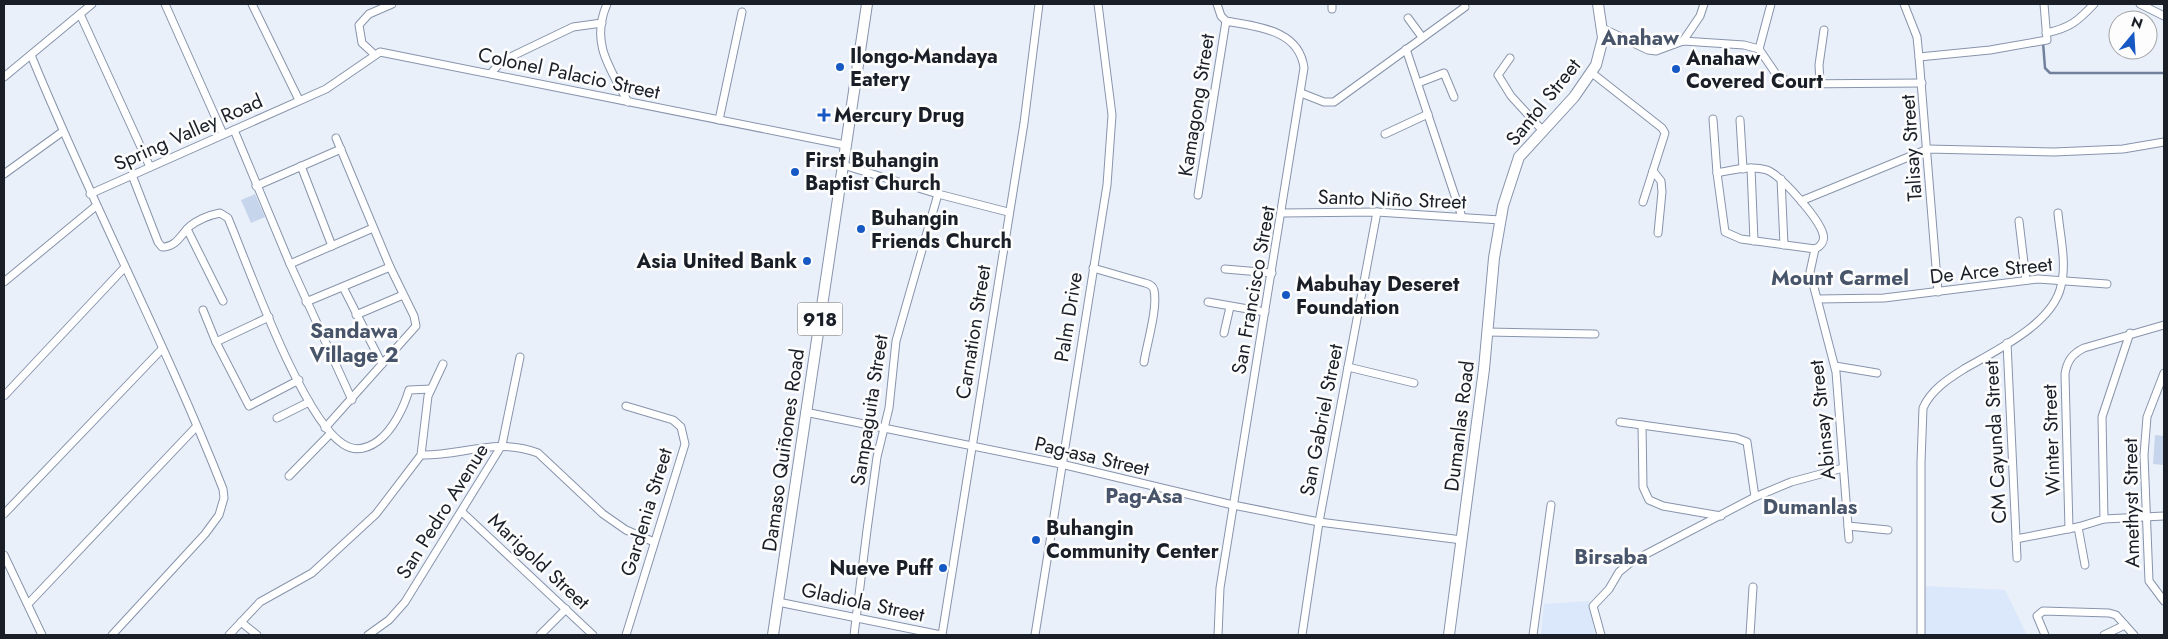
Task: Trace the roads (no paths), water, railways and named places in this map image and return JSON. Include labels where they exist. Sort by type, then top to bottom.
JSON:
[{"type":"main road","name":"Damaso Quiñones Road","points":[[773,635],[867,4]]},
{"type":"main road","name":"Santol Street","points":[[1500,220],[1515,167],[1525,149],[1574,97],[1592,73],[1602,48],[1602,28],[1598,4]]},
{"type":"main road","name":"Dumanlas Road","points":[[1449,635],[1500,220]]},
{"type":"street","points":[[4,77],[92,4]]},
{"type":"street","points":[[165,4],[223,134]]},
{"type":"street","points":[[252,4],[299,100],[335,84],[374,54],[362,43],[359,25],[369,14],[392,4]]},
{"type":"street","points":[[607,4],[602,23],[602,50],[628,102]]},
{"type":"street","name":"Carnation Street","points":[[941,635],[1008,212],[1024,123],[1038,4]]},
{"type":"street","name":"Palm Drive","points":[[1035,635],[1107,185],[1112,135],[1111,99],[1098,4]]},
{"type":"street","points":[[1217,4],[1221,16],[1226,21]]},
{"type":"street","points":[[1683,41],[1700,16],[1704,4]]},
{"type":"street","points":[[1759,49],[1771,4]]},
{"type":"street","name":"Talisay Street","points":[[1904,4],[1917,37],[1928,149],[1938,292]]},
{"type":"street","points":[[2044,4],[2047,36]]},
{"type":"street","points":[[1919,57],[1990,50],[2047,36],[2076,22],[2094,4]]},
{"type":"street","points":[[2140,4],[2164,16]]},
{"type":"street","points":[[1301,93],[1324,102],[1334,102],[1465,7]]},
{"type":"street","points":[[720,120],[742,12]]},
{"type":"street","points":[[80,14],[150,167]]},
{"type":"street","points":[[1408,18],[1422,37]]},
{"type":"street","name":"San Francisco Street","points":[[1218,635],[1218,606],[1301,93],[1303,60],[1293,43],[1276,32],[1226,21]]},
{"type":"street","name":"Kamagong Street","points":[[1198,195],[1226,21]]},
{"type":"street","points":[[491,74],[502,61],[573,27],[602,23]]},
{"type":"street","points":[[1602,28],[1648,50],[1656,51],[1683,41],[1744,45],[1759,49],[1776,74],[1782,80],[1792,84],[1922,83]]},
{"type":"street","points":[[1820,84],[1824,30]]},
{"type":"street","points":[[1406,49],[1462,217]]},
{"type":"street","name":"Colonel Palacio Street","points":[[374,54],[384,51],[846,145]]},
{"type":"street","points":[[31,55],[62,132],[162,349],[223,489],[224,498],[218,514],[205,534],[112,635]]},
{"type":"street","points":[[1510,58],[1498,75],[1511,96],[1543,131]]},
{"type":"street","points":[[1418,83],[1444,73],[1454,97]]},
{"type":"street","points":[[1592,73],[1663,129],[1665,140],[1643,202]]},
{"type":"street","name":"Spring Valley Road","points":[[90,194],[299,100]]},
{"type":"street","points":[[1385,134],[1428,114]]},
{"type":"street","points":[[1713,119],[1717,173],[1725,232],[1733,238],[1815,249]]},
{"type":"street","points":[[1740,120],[1754,241]]},
{"type":"street","points":[[234,130],[306,302],[352,400]]},
{"type":"street","points":[[4,174],[62,132]]},
{"type":"street","points":[[289,476],[416,326],[414,316],[390,267],[336,138]]},
{"type":"street","points":[[1717,173],[1747,168],[1770,171],[1781,179],[1801,200],[1928,149],[2062,152],[2124,148],[2164,142]]},
{"type":"street","points":[[256,186],[341,149]]},
{"type":"street","points":[[843,165],[938,194],[1008,212]]},
{"type":"street","points":[[301,166],[332,246]]},
{"type":"street","points":[[1653,171],[1662,181],[1658,233]]},
{"type":"street","points":[[132,175],[159,245],[166,247],[174,244],[195,223],[217,213],[226,216],[269,317],[310,402],[328,431],[351,448],[368,448],[388,431],[406,400],[409,390],[431,389]]},
{"type":"street","points":[[1781,179],[1784,245]]},
{"type":"street","name":"Sampaguita Street","points":[[854,635],[867,530],[899,327],[938,194]]},
{"type":"street","name":"Abinsay Street","points":[[1801,200],[1824,234],[1822,244],[1815,249],[1810,272],[1835,366],[1850,539]]},
{"type":"street","points":[[4,282],[96,206]]},
{"type":"street","name":"Santo Niño Street","points":[[1282,213],[1377,212],[1500,220]]},
{"type":"street","name":"San Gabriel Street","points":[[1302,635],[1319,522],[1377,212]]},
{"type":"street","points":[[1921,635],[1920,462],[1923,408],[1926,401],[1942,384],[2029,329],[2057,298],[2062,279],[2058,213]]},
{"type":"street","points":[[2019,221],[2026,280]]},
{"type":"street","points":[[290,264],[373,228]]},
{"type":"street","points":[[187,229],[223,301]]},
{"type":"street","points":[[4,396],[125,267]]},
{"type":"street","points":[[306,302],[390,267]]},
{"type":"street","points":[[1093,268],[1151,285],[1154,290],[1144,362]]},
{"type":"street","points":[[1226,269],[1272,273]]},
{"type":"street","name":"De Arce Street","points":[[1818,299],[1873,298],[1938,292],[2026,280],[2062,279],[2107,284]]},
{"type":"street","points":[[343,287],[382,364]]},
{"type":"street","points":[[356,315],[403,295]]},
{"type":"street","points":[[1208,302],[1265,312]]},
{"type":"street","points":[[1224,333],[1230,307]]},
{"type":"street","points":[[203,310],[216,342],[248,406],[299,380]]},
{"type":"street","points":[[216,342],[269,317]]},
{"type":"street","points":[[2104,519],[2102,417],[2130,333],[2164,325]]},
{"type":"street","points":[[1487,332],[1595,334]]},
{"type":"street","name":"Winter Street","points":[[2069,529],[2065,374],[2074,353],[2130,333]]},
{"type":"street","name":"CM Cayunda Street","points":[[2007,343],[2017,558]]},
{"type":"street","points":[[4,514],[162,349]]},
{"type":"street","name":"San Pedro Avenue","points":[[368,635],[389,620],[404,602],[462,512],[502,445],[520,357]]},
{"type":"street","points":[[229,635],[260,602],[312,573],[376,514],[420,455],[424,440],[425,409],[431,389],[443,364]]},
{"type":"street","points":[[1835,366],[1877,373]]},
{"type":"street","points":[[1348,367],[1414,383]]},
{"type":"street","name":"Amethyst Street","points":[[2164,373],[2147,417],[2144,455],[2149,581],[2164,601]]},
{"type":"street","points":[[277,418],[310,402]]},
{"type":"street","name":"Gardenia Street","points":[[626,406],[673,420],[681,427],[685,444],[626,635]]},
{"type":"street","name":"Pag-asa Street","points":[[805,412],[1061,464],[1233,505],[1319,522],[1462,540]]},
{"type":"street","points":[[1620,422],[1736,438],[1746,442],[1755,497]]},
{"type":"street","points":[[1642,426],[1643,488],[1649,500],[1663,506],[1722,516]]},
{"type":"street","points":[[28,603],[196,427]]},
{"type":"street","points":[[420,455],[502,445],[538,453],[603,514],[626,530],[654,542]]},
{"type":"street","points":[[1601,635],[1593,606],[1609,589],[1619,572],[1631,562],[1722,516],[1755,497],[1791,482],[1843,468]]},
{"type":"street","points":[[1533,635],[1551,505]]},
{"type":"street","name":"Marigold Street","points":[[462,512],[593,635]]},
{"type":"street","points":[[2016,539],[2078,527],[2104,519],[2164,516]]},
{"type":"street","points":[[1848,526],[1888,530]]},
{"type":"street","points":[[2078,527],[2084,565]]},
{"type":"street","points":[[4,555],[42,635]]},
{"type":"street","points":[[1750,635],[1752,587]]},
{"type":"street","name":"Gladiola Street","points":[[778,602],[857,616],[941,635]]},
{"type":"street","points":[[540,635],[566,609]]},
{"type":"street","points":[[2045,635],[2036,616],[2043,611],[2109,613],[2116,615],[2134,635]]},
{"type":"street","points":[[241,622],[257,635]]},
{"type":"street","points":[[2104,635],[2125,625]]},
{"type":"waterway","points":[[2043,42],[2045,68],[2050,73],[2164,73]]},
{"type":"place","name":"Ilongo-Mandaya Eatery","points":[[840,67]]},
{"type":"place","name":"Anahaw Covered Court","points":[[1676,69]]},
{"type":"place","name":"Mercury Drug","points":[[824,115]]},
{"type":"place","name":"First Buhangin Baptist Church","points":[[795,172]]},
{"type":"place","name":"Buhangin Friends Church","points":[[861,229]]},
{"type":"place","name":"Asia United Bank","points":[[807,261]]},
{"type":"place","name":"Mabuhay Deseret Foundation","points":[[1286,295]]},
{"type":"place","name":"Buhangin Community Center","points":[[1036,540]]},
{"type":"place","name":"Nueve Puff","points":[[943,568]]},
{"type":"district","name":"Anahaw","points":[[1640,38]]},
{"type":"district","name":"Mount Carmel","points":[[1840,278]]},
{"type":"district","name":"Sandawa Village 2","points":[[354,343]]},
{"type":"district","name":"Pag-Asa","points":[[1144,496]]},
{"type":"district","name":"Dumanlas","points":[[1810,507]]},
{"type":"district","name":"Birsaba","points":[[1611,557]]}]
